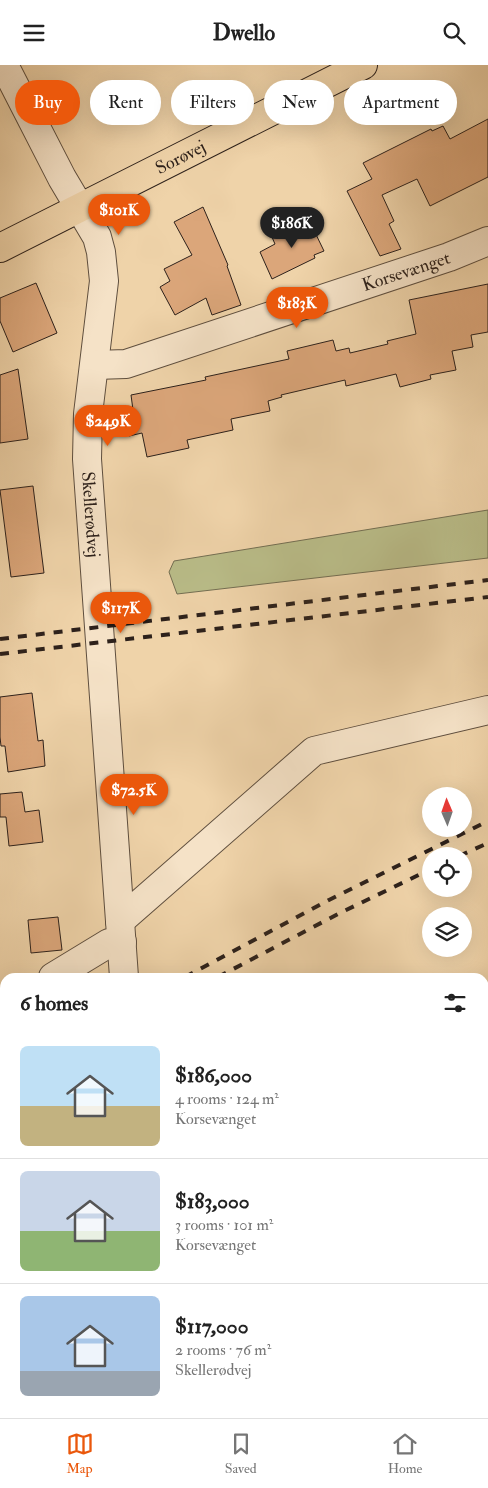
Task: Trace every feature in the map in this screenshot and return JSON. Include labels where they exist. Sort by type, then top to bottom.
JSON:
[{"type":"main road","name":"Sorøvej","points":[[0,248],[363,65]]},
{"type":"street","name":"Skellerødvej","points":[[4,65],[62,178],[97,237],[101,252],[104,281],[88,415],[87,459],[124,973]]},
{"type":"street","name":"Korsevænget","points":[[95,365],[126,363],[449,257],[488,241]]},
{"type":"street","points":[[60,973],[109,943],[314,751],[488,710]]},
{"type":"green space","points":[[488,510],[488,558],[177,594],[169,572],[174,561]]},
{"type":"building","points":[[488,119],[488,177],[430,206],[417,179],[382,195],[394,221],[389,224],[401,249],[380,256],[347,191],[372,179],[363,163],[431,129],[432,131],[443,126],[450,139]]},
{"type":"building","points":[[203,207],[228,265],[241,305],[212,315],[206,298],[175,315],[160,287],[170,281],[164,269],[192,255],[174,222]]},
{"type":"building","points":[[308,218],[324,251],[314,255],[315,258],[272,279],[260,252],[275,244],[271,235]]},
{"type":"building","points":[[36,283],[57,333],[13,352],[0,321],[0,298]]},
{"type":"building","points":[[488,284],[488,332],[471,335],[473,347],[452,351],[456,370],[430,375],[431,379],[400,387],[396,374],[346,386],[345,380],[281,395],[282,397],[268,401],[270,411],[231,419],[233,430],[187,440],[189,448],[147,457],[142,433],[129,436],[124,412],[133,410],[131,395],[206,380],[205,377],[289,359],[287,351],[333,340],[336,351],[349,348],[350,353],[388,344],[387,341],[416,334],[409,300]]},
{"type":"building","points":[[18,369],[28,439],[0,443],[0,375]]},
{"type":"building","points":[[33,486],[44,573],[11,577],[0,490]]},
{"type":"building","points":[[32,693],[38,741],[43,740],[45,766],[8,772],[5,746],[1,746],[0,737],[0,697]]},
{"type":"building","points":[[22,792],[25,812],[39,810],[43,842],[9,846],[6,817],[0,817],[0,794]]},
{"type":"building","points":[[58,917],[62,950],[31,953],[28,920]]},
{"type":"railway","points":[[0,639],[488,580]]},
{"type":"railway","points":[[0,654],[488,597]]},
{"type":"railway","points":[[192,973],[329,900],[488,821]]},
{"type":"railway","points":[[472,850],[488,843]]},
{"type":"railway","points":[[226,973],[338,914],[422,873]]}]
